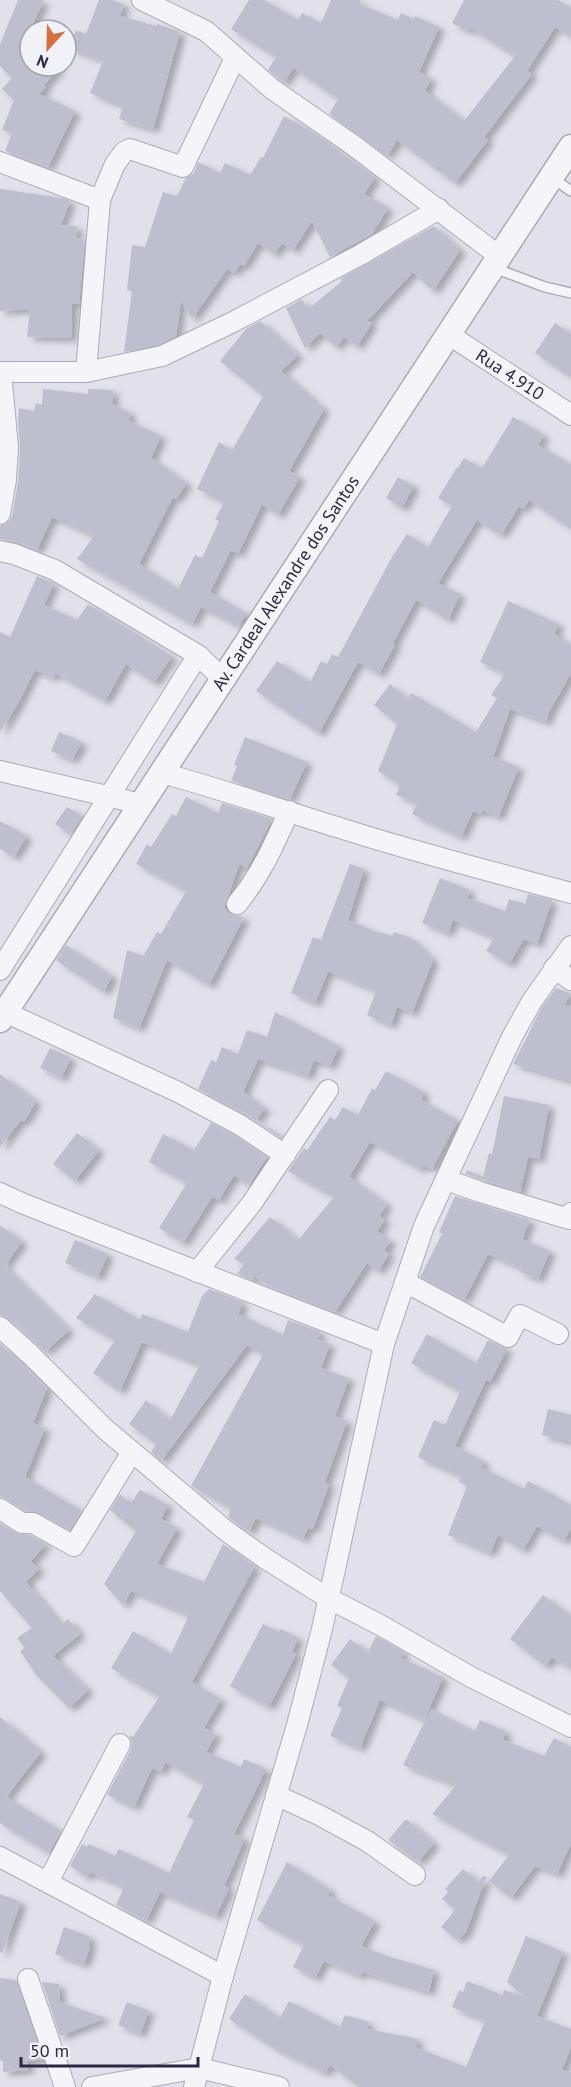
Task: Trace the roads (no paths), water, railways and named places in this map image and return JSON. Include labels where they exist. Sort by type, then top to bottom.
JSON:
[{"type":"street","points":[[142,0],[206,31],[272,89],[439,209],[496,261]]},
{"type":"street","points":[[86,372],[100,200],[116,164],[124,152],[130,149],[183,167],[235,58]]},
{"type":"street","name":"Av. Cardeal Alexandre dos Santos","points":[[3,1016],[571,147]]},
{"type":"street","points":[[0,162],[100,200]]},
{"type":"street","points":[[0,514],[6,480],[8,447],[1,372],[86,372],[162,356],[241,318],[360,255],[439,209]]},
{"type":"street","name":"Rua 4.910","points":[[448,334],[571,415]]},
{"type":"street","points":[[0,551],[55,570],[198,655],[223,679]]},
{"type":"street","points":[[24,985],[0,970],[198,655]]},
{"type":"street","points":[[0,771],[141,804]]},
{"type":"street","points":[[162,772],[449,861],[571,893]]},
{"type":"street","points":[[237,904],[253,885],[264,866],[289,811]]},
{"type":"street","points":[[194,2087],[223,1976],[319,1639],[384,1344],[424,1226],[512,1036],[554,968],[571,946]]},
{"type":"street","points":[[554,968],[571,981]]},
{"type":"street","points":[[3,1016],[178,1092],[240,1125],[285,1155]]},
{"type":"street","points":[[198,1272],[252,1203],[328,1090]]},
{"type":"street","points":[[447,1179],[490,1195],[569,1218],[571,1213]]},
{"type":"street","points":[[0,1192],[24,1204],[384,1344]]},
{"type":"street","points":[[405,1282],[508,1337],[520,1315],[558,1334]]},
{"type":"street","points":[[0,1327],[105,1429],[225,1530],[266,1559],[328,1598],[471,1677],[571,1727]]},
{"type":"street","points":[[0,1509],[22,1523],[33,1522],[74,1546],[132,1452]]},
{"type":"street","points":[[48,1882],[120,1744]]},
{"type":"street","points":[[276,1795],[368,1841],[415,1875]]},
{"type":"street","points":[[0,1857],[223,1976]]},
{"type":"street","points":[[27,1979],[65,2087]]},
{"type":"street","points":[[92,2087],[199,2068],[279,2087]]},
{"type":"lane","points":[[551,177],[571,191]]},
{"type":"lane","points":[[496,261],[545,287],[571,293]]}]
